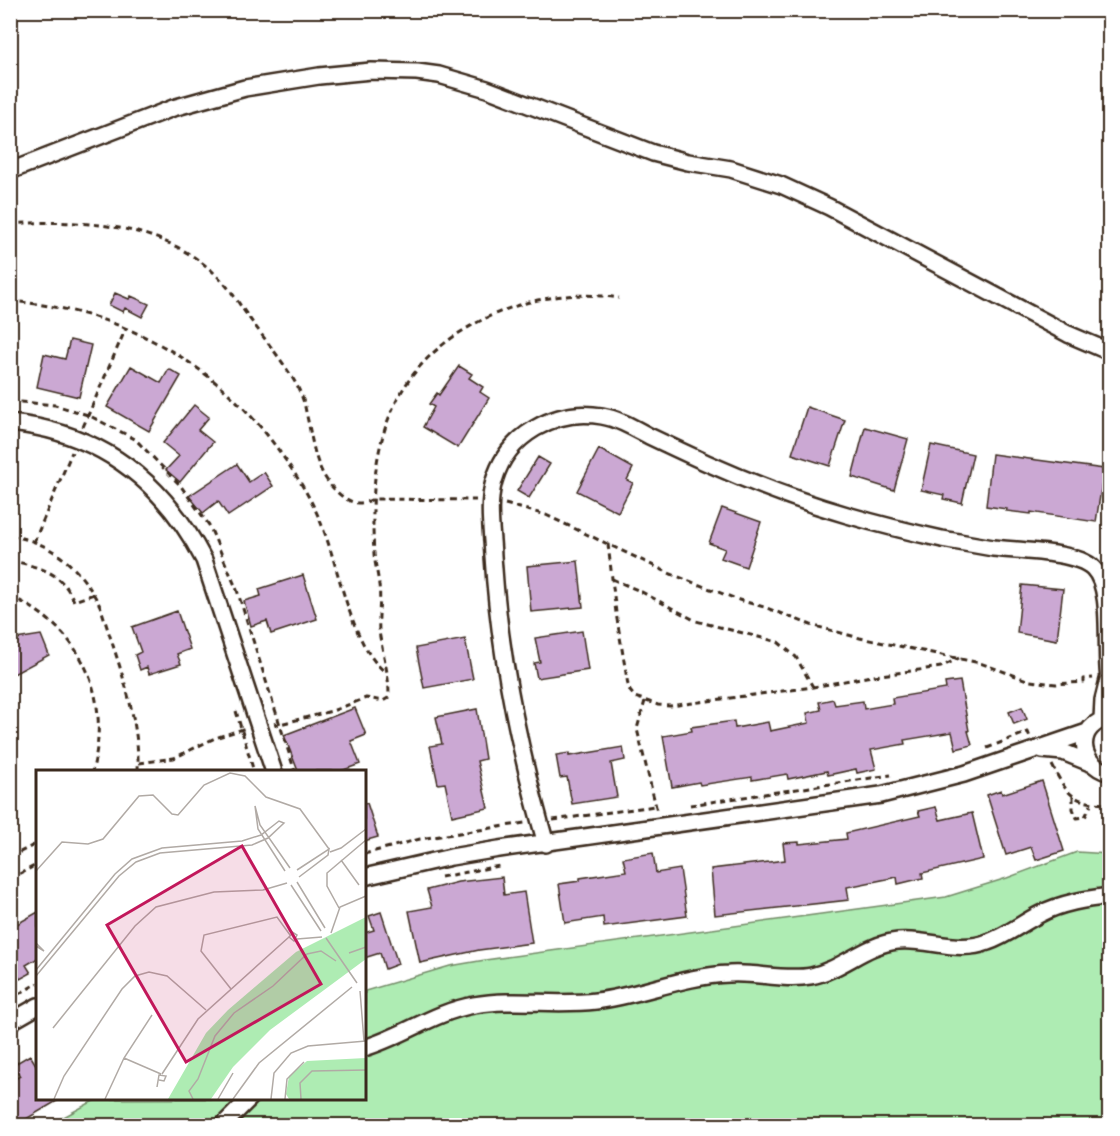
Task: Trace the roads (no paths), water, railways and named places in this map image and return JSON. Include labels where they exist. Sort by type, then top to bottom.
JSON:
[{"type":"street","points":[[10,171],[173,108],[245,88],[310,77],[371,71],[439,75],[487,89],[653,153],[731,169],[782,185],[829,207],[1068,334],[1110,352]]},
{"type":"street","points":[[546,844],[513,713],[502,647],[495,580],[491,500],[493,484],[503,461],[518,441],[531,430],[548,421],[566,416],[586,414],[623,423],[708,464],[754,483],[847,515],[943,539],[992,548],[1068,556],[1085,562],[1098,574],[1105,592],[1109,681],[1103,699],[1106,718],[1094,724],[1085,738],[1085,752],[1090,763]]},
{"type":"street","points":[[10,423],[61,433],[92,445],[121,462],[148,483],[171,506],[190,533],[204,560],[274,770]]},
{"type":"street","points":[[366,877],[452,857],[881,795],[963,774],[1040,750],[1087,732]]},
{"type":"street","points":[[1040,750],[1073,755],[1110,773]]},
{"type":"street","points":[[366,1047],[435,1016],[472,1005],[491,1003],[569,1004],[597,1001],[626,996],[706,975],[747,973],[795,978],[811,976],[826,971],[877,945],[898,941],[920,941],[957,948],[973,946],[989,942],[1041,913],[1064,904],[1110,896]]},
{"type":"street","points":[[10,1022],[36,1007]]},
{"type":"street","points":[[222,1125],[248,1100]]}]
